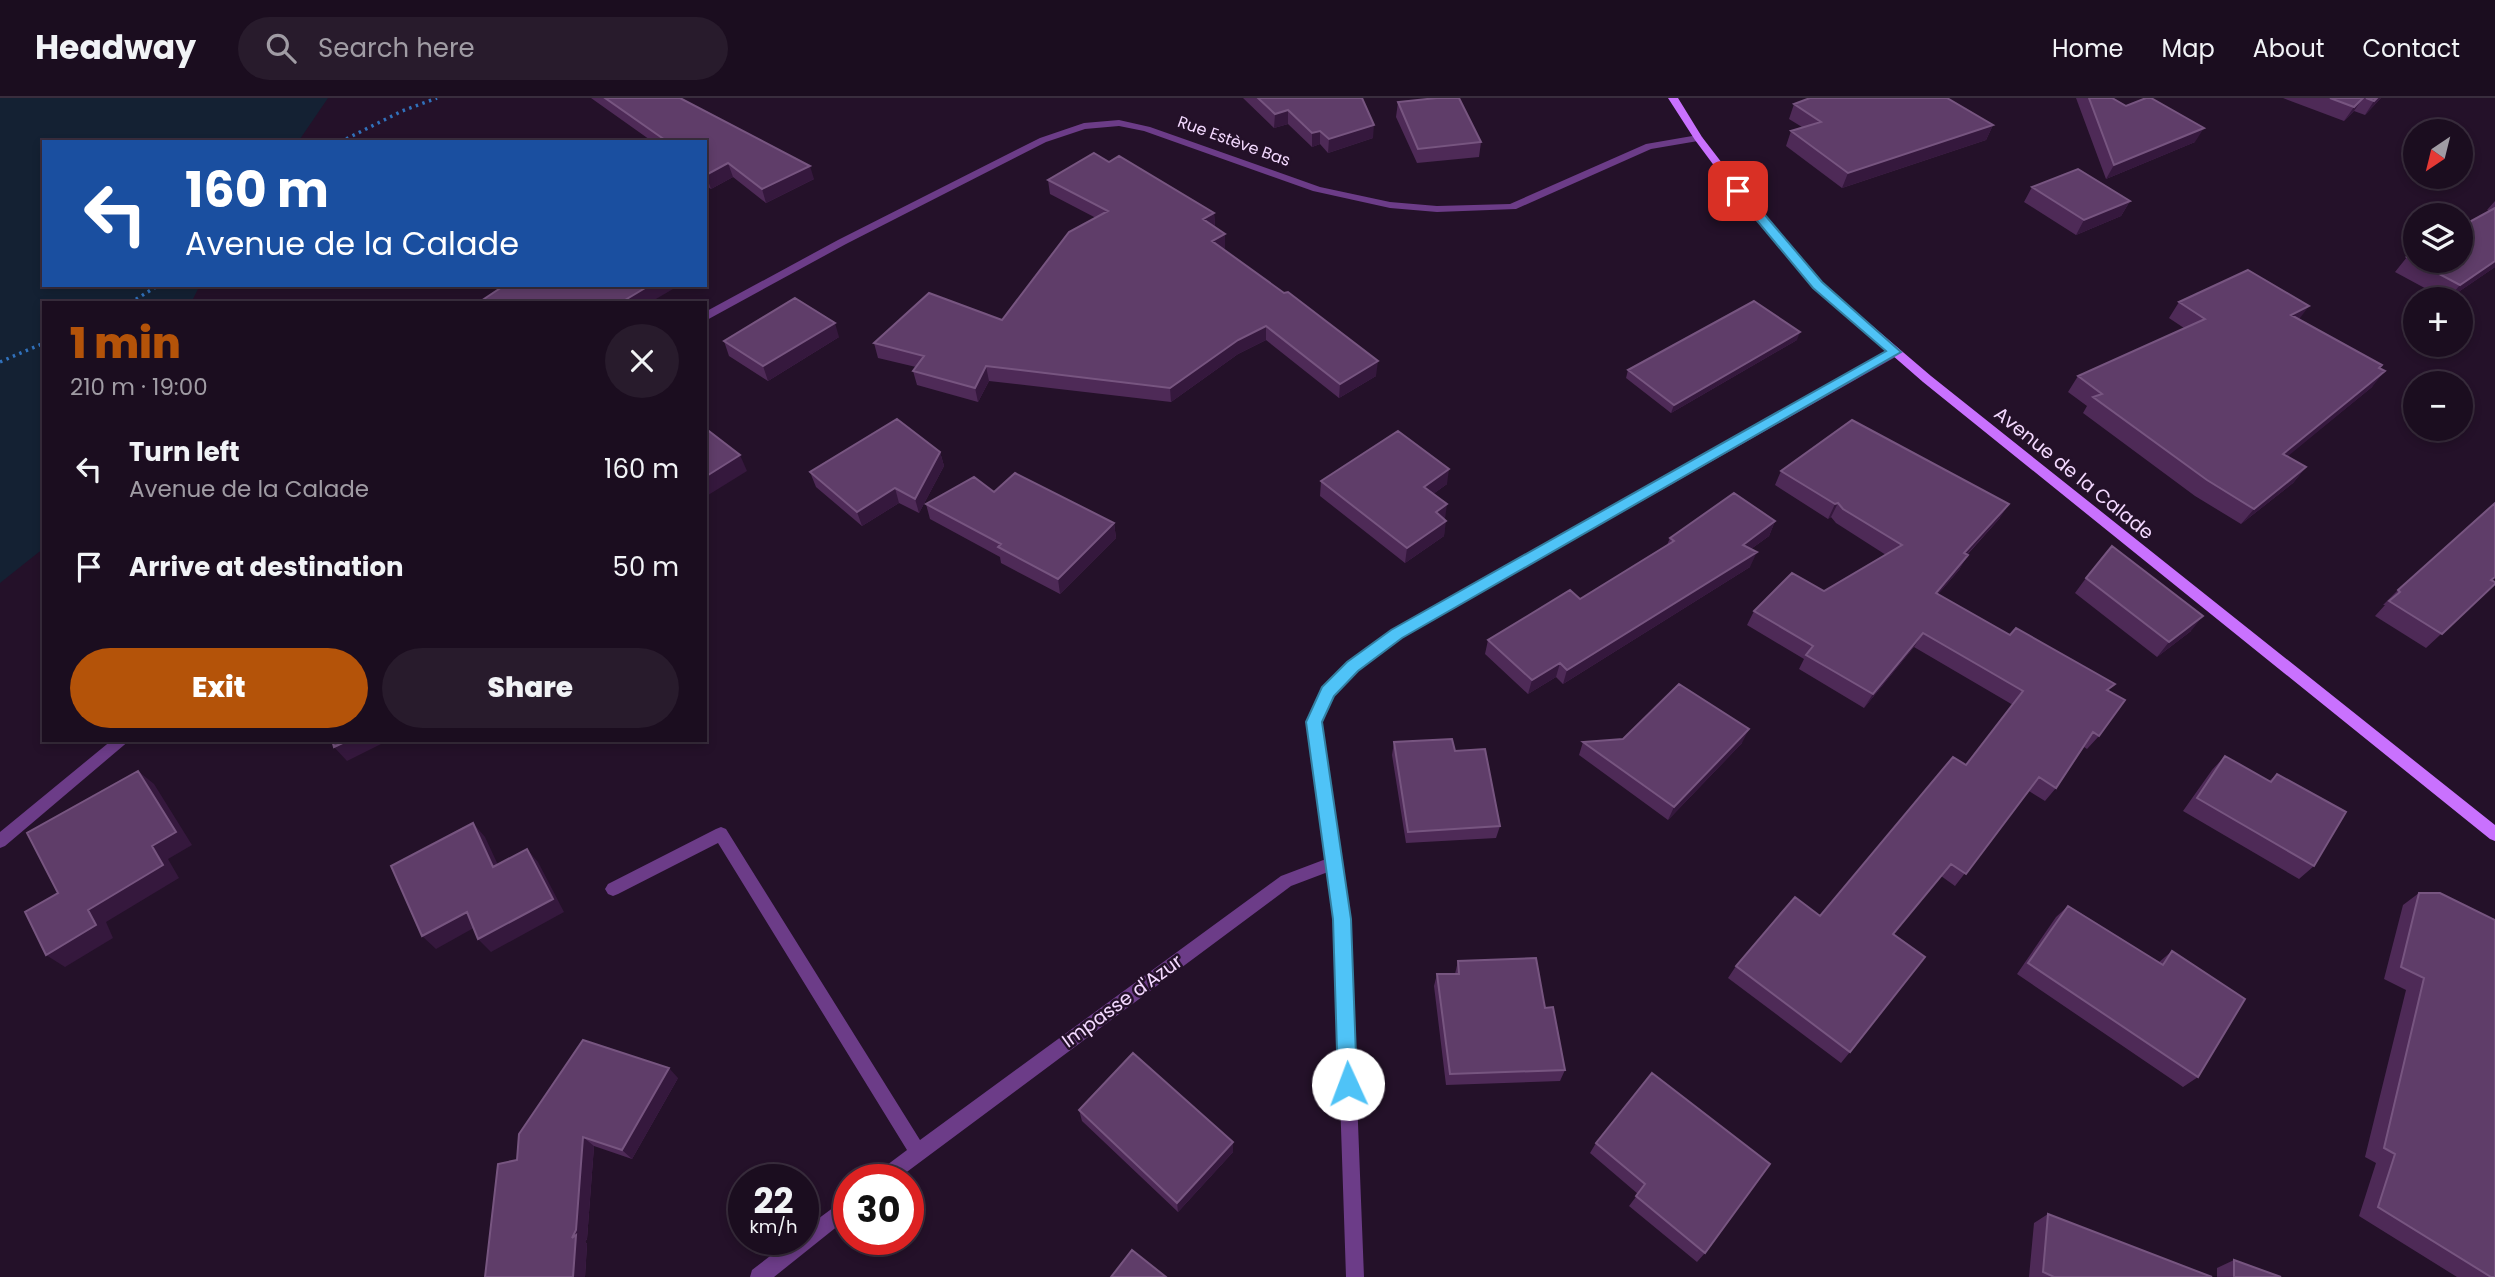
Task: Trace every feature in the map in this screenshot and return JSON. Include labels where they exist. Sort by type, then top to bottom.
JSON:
[{"type":"street","name":"Avenue de la Calade","points":[[1673,98],[1698,138],[1751,208],[1818,285],[1895,352],[2495,834]]},
{"type":"street","name":"Rue Estève Bas","points":[[707,316],[972,174],[1043,140],[1084,126],[1119,123],[1147,128],[1317,189],[1390,205],[1437,209],[1512,207],[1649,146],[1698,138]]},
{"type":"street","points":[[1354,1277],[1342,919],[1314,722],[1327,692],[1353,666],[1396,634],[1895,352]]},
{"type":"street","points":[[0,841],[121,742]]},
{"type":"street","points":[[613,889],[721,834],[917,1151]]},
{"type":"street","name":"Impasse d'Azur","points":[[901,1164],[1286,881],[1334,863]]},
{"type":"street","points":[[759,1277],[833,1218]]},
{"type":"path","points":[[344,140],[402,111],[437,98]]},
{"type":"path","points":[[133,301],[156,287]]},
{"type":"path","points":[[0,362],[42,344]]},
{"type":"shaded area","points":[[0,98],[328,98],[299,140],[42,140],[42,287],[199,287],[192,301],[42,301],[42,550],[0,583]]},
{"type":"building","points":[[605,98],[680,98],[810,166],[762,189],[728,163],[707,174],[707,140],[665,140]]},
{"type":"building","points":[[1258,98],[1362,98],[1374,125],[1329,139],[1320,131],[1312,133],[1288,110],[1275,114]]},
{"type":"building","points":[[1459,98],[1481,142],[1418,149],[1398,102]]},
{"type":"building","points":[[1810,98],[1947,98],[1993,125],[1848,173],[1791,131],[1821,122],[1794,104]]},
{"type":"building","points":[[2089,98],[2112,98],[2126,106],[2151,98],[2204,128],[2114,165]]},
{"type":"building","points":[[2330,98],[2363,98],[2354,107]]},
{"type":"building","points":[[1094,153],[1109,162],[1119,156],[1214,213],[1203,219],[1225,234],[1212,241],[1284,293],[1288,292],[1378,361],[1340,384],[1266,326],[1238,340],[1170,388],[986,366],[975,388],[913,371],[924,356],[874,343],[929,293],[1002,320],[1069,232],[1108,211],[1048,180]]},
{"type":"building","points":[[2078,169],[2130,201],[2084,220],[2032,187]]},
{"type":"building","points":[[2495,208],[2495,261],[2460,285],[2437,273],[2473,273],[2473,220]]},
{"type":"building","points":[[2248,270],[2309,306],[2291,315],[2382,365],[2379,368],[2385,371],[2283,454],[2306,467],[2254,509],[2207,480],[2093,397],[2102,394],[2078,376],[2205,319],[2179,302]]},
{"type":"building","points":[[502,287],[647,287],[623,301],[481,301]]},
{"type":"building","points":[[795,298],[835,323],[763,366],[724,341]]},
{"type":"building","points":[[1754,301],[1800,332],[1674,405],[1628,370]]},
{"type":"building","points":[[897,419],[940,452],[915,499],[895,488],[857,512],[810,472]]},
{"type":"building","points":[[1852,420],[2009,504],[1964,553],[1968,555],[1936,593],[2010,635],[2016,628],[2115,684],[2107,690],[2125,700],[2099,736],[2093,732],[2056,788],[2039,777],[1966,874],[1951,864],[1893,934],[1925,957],[1850,1052],[1736,966],[1795,897],[1820,916],[1953,757],[1966,765],[2023,691],[1923,633],[1873,694],[1806,655],[1813,646],[1754,611],[1792,573],[1824,591],[1902,545],[1843,509],[1838,503],[1835,504],[1781,471]]},
{"type":"building","points":[[707,430],[740,455],[707,476]]},
{"type":"building","points":[[1398,431],[1449,469],[1424,487],[1447,504],[1436,512],[1446,521],[1407,548],[1321,481]]},
{"type":"building","points":[[1015,473],[1114,523],[1058,579],[998,547],[1001,544],[926,504],[974,477],[994,492]]},
{"type":"building","points":[[1734,493],[1775,521],[1743,545],[1757,552],[1567,670],[1560,663],[1532,680],[1488,640],[1570,590],[1580,599],[1674,541],[1670,538]]},
{"type":"building","points":[[2495,503],[2495,577],[2491,580],[2495,584],[2442,634],[2389,601],[2400,592],[2398,590]]},
{"type":"building","points":[[2112,546],[2203,616],[2169,642],[2086,578]]},
{"type":"building","points":[[1679,684],[1749,729],[1674,807],[1583,742],[1623,739]]},
{"type":"building","points":[[1452,739],[1455,751],[1485,749],[1500,826],[1408,832],[1394,742]]},
{"type":"building","points":[[2225,756],[2271,782],[2277,774],[2346,812],[2314,866],[2197,798]]},
{"type":"building","points":[[138,771],[176,832],[152,846],[163,865],[88,910],[96,925],[46,955],[25,912],[58,893],[27,833]]},
{"type":"building","points":[[473,823],[493,867],[527,849],[553,899],[478,939],[467,912],[422,936],[391,866]]},
{"type":"building","points":[[2419,893],[2440,893],[2495,920],[2495,1277],[2378,1207],[2395,1154],[2384,1148],[2424,978],[2401,967]]},
{"type":"building","points":[[2068,906],[2163,965],[2172,951],[2245,999],[2198,1077],[2028,963]]},
{"type":"building","points":[[1536,958],[1545,1008],[1553,1007],[1565,1070],[1450,1074],[1437,974],[1459,974],[1458,961]]},
{"type":"building","points":[[583,1040],[669,1068],[622,1150],[583,1137],[576,1230],[572,1238],[576,1235],[573,1277],[485,1277],[498,1164],[517,1160],[519,1134]]},
{"type":"building","points":[[1133,1053],[1233,1142],[1177,1203],[1079,1110]]},
{"type":"building","points":[[1652,1073],[1770,1164],[1705,1253],[1636,1196],[1645,1184],[1596,1143]]},
{"type":"building","points":[[2048,1214],[2212,1277],[2054,1277],[2043,1272]]},
{"type":"building","points":[[1132,1250],[1166,1277],[1111,1277]]},
{"type":"building","points":[[2234,1260],[2281,1277],[2234,1277]]},
{"type":"route","points":[[1348,1084],[1342,919],[1314,722],[1327,692],[1353,666],[1396,634],[1895,352],[1818,285],[1738,191]]}]
